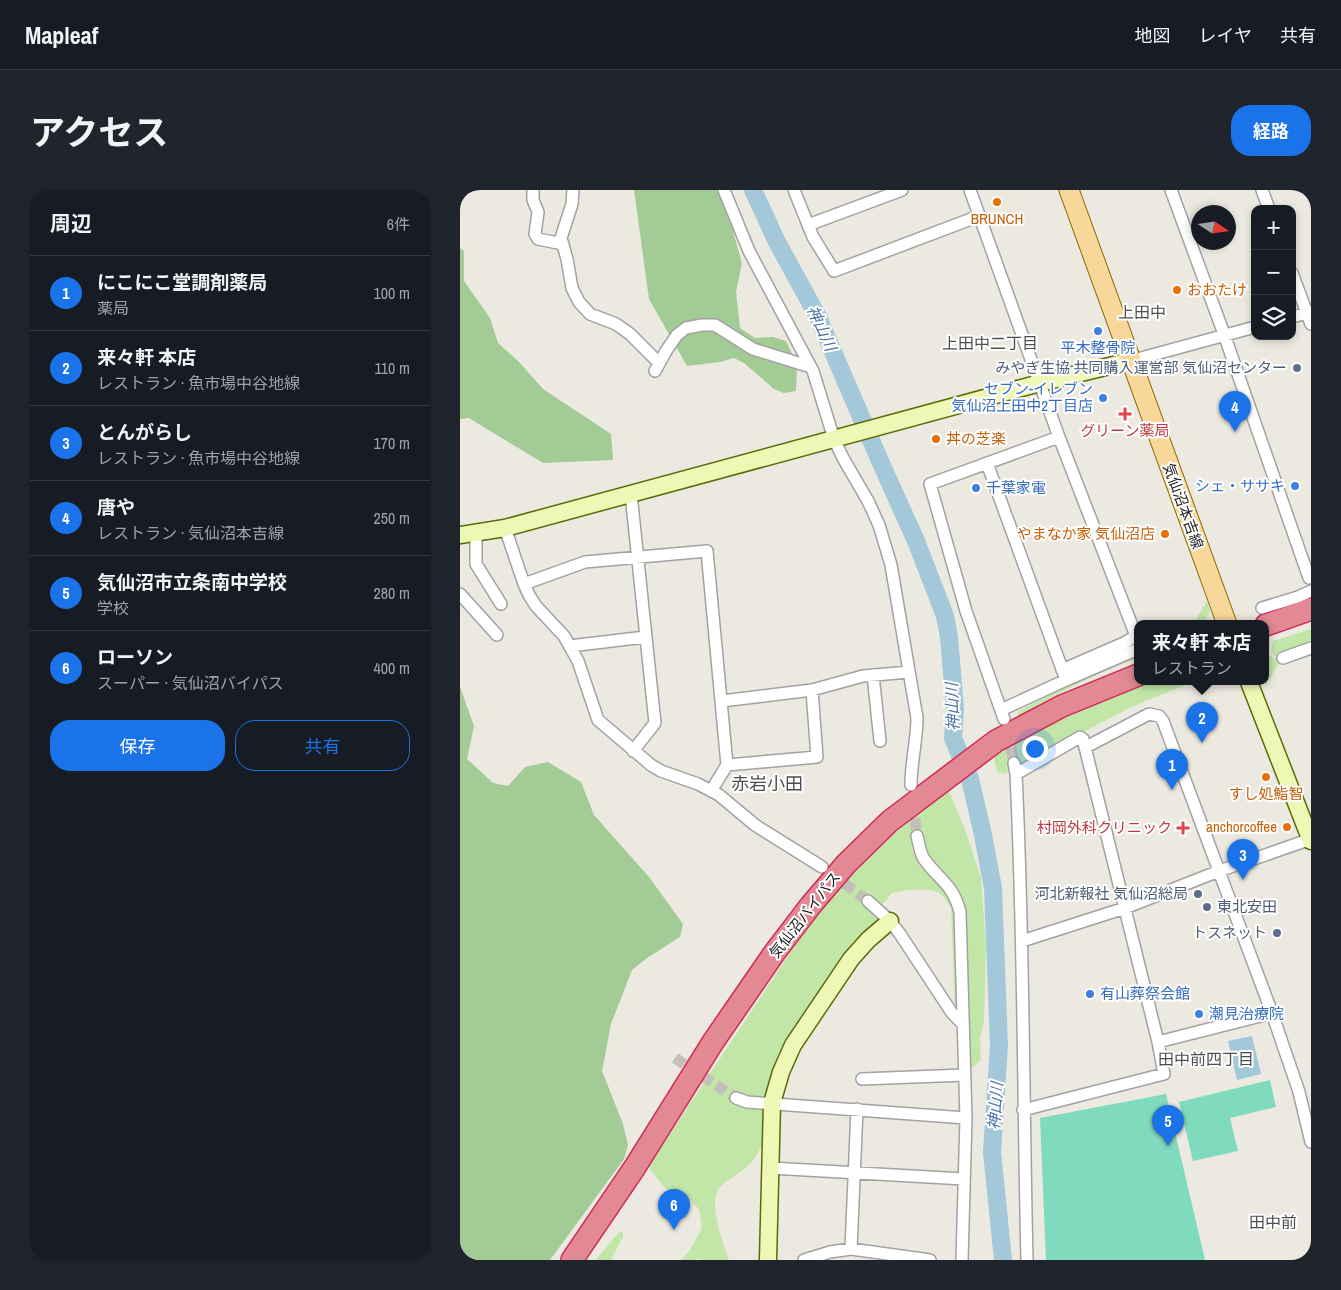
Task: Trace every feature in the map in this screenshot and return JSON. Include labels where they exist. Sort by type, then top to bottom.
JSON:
[{"type":"highway","points":[[1264,616],[1311,608]]},
{"type":"highway","name":"気仙沼バイパス","points":[[572,1260],[635,1167],[712,1042],[775,952],[846,864],[890,822],[996,741],[1062,706],[1134,677]]},
{"type":"main road","name":"気仙沼本吉線","points":[[1068,190],[1226,620]]},
{"type":"street","points":[[533,190],[533,200],[538,212],[534,234],[538,239],[563,244]]},
{"type":"street","points":[[573,190],[572,204],[561,238],[572,288],[579,302],[590,314],[616,324],[630,334],[657,367],[677,335],[686,328],[702,325],[715,325],[753,349],[811,367]]},
{"type":"street","points":[[724,190],[749,251],[811,367],[843,458],[868,501],[879,525],[891,565],[917,718],[911,767],[911,785]]},
{"type":"street","points":[[794,190],[808,225],[834,270],[979,216]]},
{"type":"street","points":[[808,225],[880,194],[902,190]]},
{"type":"street","points":[[970,190],[1059,437],[1134,631]]},
{"type":"street","points":[[1171,190],[1224,334],[1309,578],[1311,577]]},
{"type":"street","points":[[1262,190],[1268,205]]},
{"type":"street","points":[[1296,283],[1310,317],[1296,317]]},
{"type":"street","points":[[460,535],[505,528],[1251,328]]},
{"type":"street","points":[[1059,437],[930,484],[966,611],[1003,715],[1064,675],[1134,637]]},
{"type":"street","points":[[987,463],[1064,675]]},
{"type":"street","points":[[631,494],[655,723],[633,751]]},
{"type":"street","points":[[505,528],[524,584],[536,606],[564,636],[581,668],[598,720],[633,751],[661,771],[698,784],[719,795],[755,825],[822,867]]},
{"type":"street","points":[[476,533],[476,564],[501,604]]},
{"type":"street","points":[[524,584],[585,562],[708,551],[727,765],[712,791]]},
{"type":"street","points":[[1264,616],[1311,591]]},
{"type":"street","points":[[460,594],[496,635]]},
{"type":"street","points":[[570,646],[646,637]]},
{"type":"street","points":[[1283,658],[1311,648]]},
{"type":"street","points":[[1064,675],[1134,650]]},
{"type":"street","points":[[722,701],[812,690],[863,676],[909,672]]},
{"type":"street","points":[[873,676],[880,740]]},
{"type":"street","points":[[1022,941],[1125,908],[1219,871],[1311,840],[1250,685]]},
{"type":"street","points":[[727,765],[817,757],[812,690]]},
{"type":"street","points":[[1086,747],[1149,714],[1159,716],[1163,721],[1272,1013],[1299,1092],[1311,1142]]},
{"type":"street","points":[[1023,1110],[1164,1074],[1158,1042],[1086,747],[1083,739],[1080,738],[1015,768],[1022,941],[1023,1110],[1027,1260]]},
{"type":"street","points":[[917,836],[924,859],[951,889],[957,900],[962,928],[966,1118],[962,1260]]},
{"type":"street","points":[[868,901],[890,921],[952,1013],[963,1024]]},
{"type":"street","points":[[768,1260],[772,1103],[781,1072],[794,1045],[851,959],[868,940],[890,921]]},
{"type":"street","points":[[1158,1042],[1272,1013]]},
{"type":"street","points":[[862,1079],[964,1075]]},
{"type":"street","points":[[1299,1092],[1311,1088]]},
{"type":"street","points":[[736,1098],[747,1102],[966,1118]]},
{"type":"street","points":[[851,1249],[857,1109]]},
{"type":"street","points":[[771,1168],[964,1179]]},
{"type":"street","points":[[804,1260],[830,1252],[851,1249],[930,1260]]},
{"type":"green space","points":[[634,190],[727,190],[734,235],[742,263],[736,292],[740,328],[755,338],[773,337],[786,341],[797,364],[796,391],[784,393],[774,389],[744,363],[734,358],[720,362],[687,366],[649,299]]},
{"type":"green space","points":[[460,248],[464,251],[464,281],[490,318],[498,343],[519,362],[543,389],[611,434],[613,460],[543,463],[469,418],[460,419]]},
{"type":"green space","points":[[1207,601],[1210,611],[1206,620],[1196,620]]},
{"type":"green space","points":[[1311,629],[1311,645],[1279,658],[1271,652],[1273,641]]},
{"type":"green space","points":[[1134,656],[1134,660],[1077,684],[1019,716],[1017,714],[1019,711],[1071,684]]},
{"type":"green space","points":[[1269,656],[1280,661],[1269,680]]},
{"type":"green space","points":[[1142,685],[1185,685],[1129,708],[1004,774],[997,772],[993,754],[1070,715]]},
{"type":"green space","points":[[460,687],[474,726],[467,759],[493,783],[508,786],[525,767],[548,762],[581,782],[594,815],[649,877],[683,924],[680,937],[632,970],[611,1024],[602,1071],[623,1124],[628,1145],[624,1159],[550,1260],[460,1260]]},
{"type":"green space","points":[[947,787],[966,832],[981,878],[986,947],[984,1021],[980,1038],[981,1060],[972,1068],[966,1068],[962,908],[914,842],[912,846],[913,853],[922,861],[955,904],[961,1012],[955,1010],[951,908],[945,898],[932,890],[910,890],[892,893],[882,905],[869,896],[863,905],[879,916],[880,922],[770,1092],[761,1097],[752,1098],[734,1093],[731,1099],[762,1105],[767,1110],[762,1125],[764,1138],[754,1159],[718,1190],[715,1209],[729,1260],[700,1260],[698,1258],[696,1260],[681,1260],[690,1250],[702,1228],[699,1209],[681,1192],[666,1189],[648,1167],[825,903],[867,860],[925,805]]},
{"type":"green space","points":[[1270,1080],[1276,1107],[1230,1118],[1238,1151],[1193,1161],[1179,1102]]},
{"type":"green space","points":[[1166,1094],[1205,1260],[1046,1260],[1040,1118]]},
{"type":"green space","points":[[619,1232],[623,1232],[623,1237],[611,1260],[596,1260]]},
{"type":"water","points":[[1252,1036],[1261,1074],[1237,1080],[1228,1041]]},
{"type":"waterway","name":"神山川","points":[[753,190],[777,242],[818,317],[916,541],[945,616],[949,637],[955,709],[953,738],[970,779],[993,888],[999,1046],[992,1152],[1003,1260]]},
{"type":"tunnel","points":[[1007,731],[1014,763]]},
{"type":"tunnel","points":[[913,802],[917,836]]},
{"type":"tunnel","points":[[831,874],[868,901]]},
{"type":"tunnel","points":[[675,1058],[736,1098]]},
{"type":"place","name":"BRUNCH","points":[[997,202]]},
{"type":"place","name":"おおたけ","points":[[1177,290]]},
{"type":"place","name":"平木整骨院","points":[[1098,331]]},
{"type":"place","name":"みやぎ生協 共同購入運営部 気仙沼センター","points":[[1297,368]]},
{"type":"place","name":"セブン-イレブン 気仙沼上田中2丁目店","points":[[1103,398]]},
{"type":"place","name":"グリーン薬局","points":[[1125,414]]},
{"type":"place","name":"唐や","points":[[1235,432]]},
{"type":"place","name":"丼の芝楽","points":[[936,439]]},
{"type":"place","name":"シェ・ササキ","points":[[1295,486]]},
{"type":"place","name":"千葉家電","points":[[976,488]]},
{"type":"place","name":"やまなか家 気仙沼店","points":[[1165,534]]},
{"type":"place","name":"来々軒 本店","points":[[1202,743]]},
{"type":"place","name":"すし処鮨智","points":[[1266,777]]},
{"type":"place","name":"にこにこ堂調剤薬局","points":[[1172,790]]},
{"type":"place","name":"anchorcoffee","points":[[1287,827]]},
{"type":"place","name":"村岡外科クリニック","points":[[1183,828]]},
{"type":"place","name":"とんがらし","points":[[1243,880]]},
{"type":"place","name":"河北新報社 気仙沼総局","points":[[1198,894]]},
{"type":"place","name":"東北安田","points":[[1207,907]]},
{"type":"place","name":"トスネット","points":[[1277,933]]},
{"type":"place","name":"有山葬祭会館","points":[[1090,994]]},
{"type":"place","name":"潮見治療院","points":[[1199,1014]]},
{"type":"place","name":"気仙沼市立条南中学校","points":[[1168,1146]]},
{"type":"place","name":"ローソン","points":[[674,1230]]},
{"type":"district","name":"上田中","points":[[1142,312]]},
{"type":"district","name":"上田中二丁目","points":[[990,343]]},
{"type":"district","name":"赤岩小田","points":[[767,784]]},
{"type":"district","name":"田中前四丁目","points":[[1206,1059]]},
{"type":"district","name":"田中前","points":[[1273,1222]]}]
